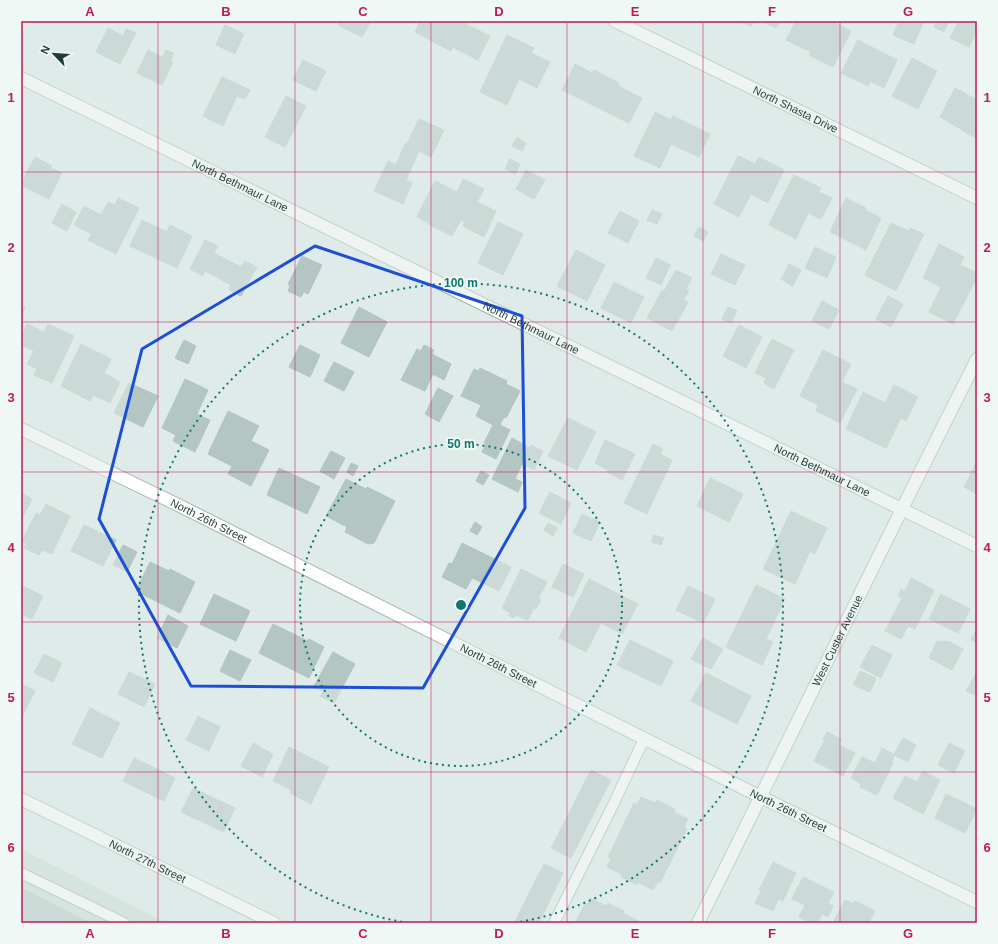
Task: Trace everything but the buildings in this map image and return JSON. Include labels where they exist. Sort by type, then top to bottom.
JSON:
[{"type":"street","name":"North Shasta Drive","points":[[615,21],[977,198]]},
{"type":"street","name":"North Bethmaur Lane","points":[[21,78],[977,546]]},
{"type":"street","name":"West Custer Avenue","points":[[698,923],[901,509],[977,359]]},
{"type":"street","name":"North 26th Street","points":[[21,429],[188,510],[761,797],[977,902]]},
{"type":"street","name":"North 27th Street","points":[[21,799],[272,923]]},
{"type":"lane","points":[[554,923],[644,739]]},
{"type":"lane","points":[[21,873],[124,923]]},
{"type":"highlighted area","points":[[315,246],[522,316],[525,508],[423,688],[191,686],[99,519],[142,349]]},
{"type":"shaded area","points":[[21,849],[167,923],[21,923]]}]
